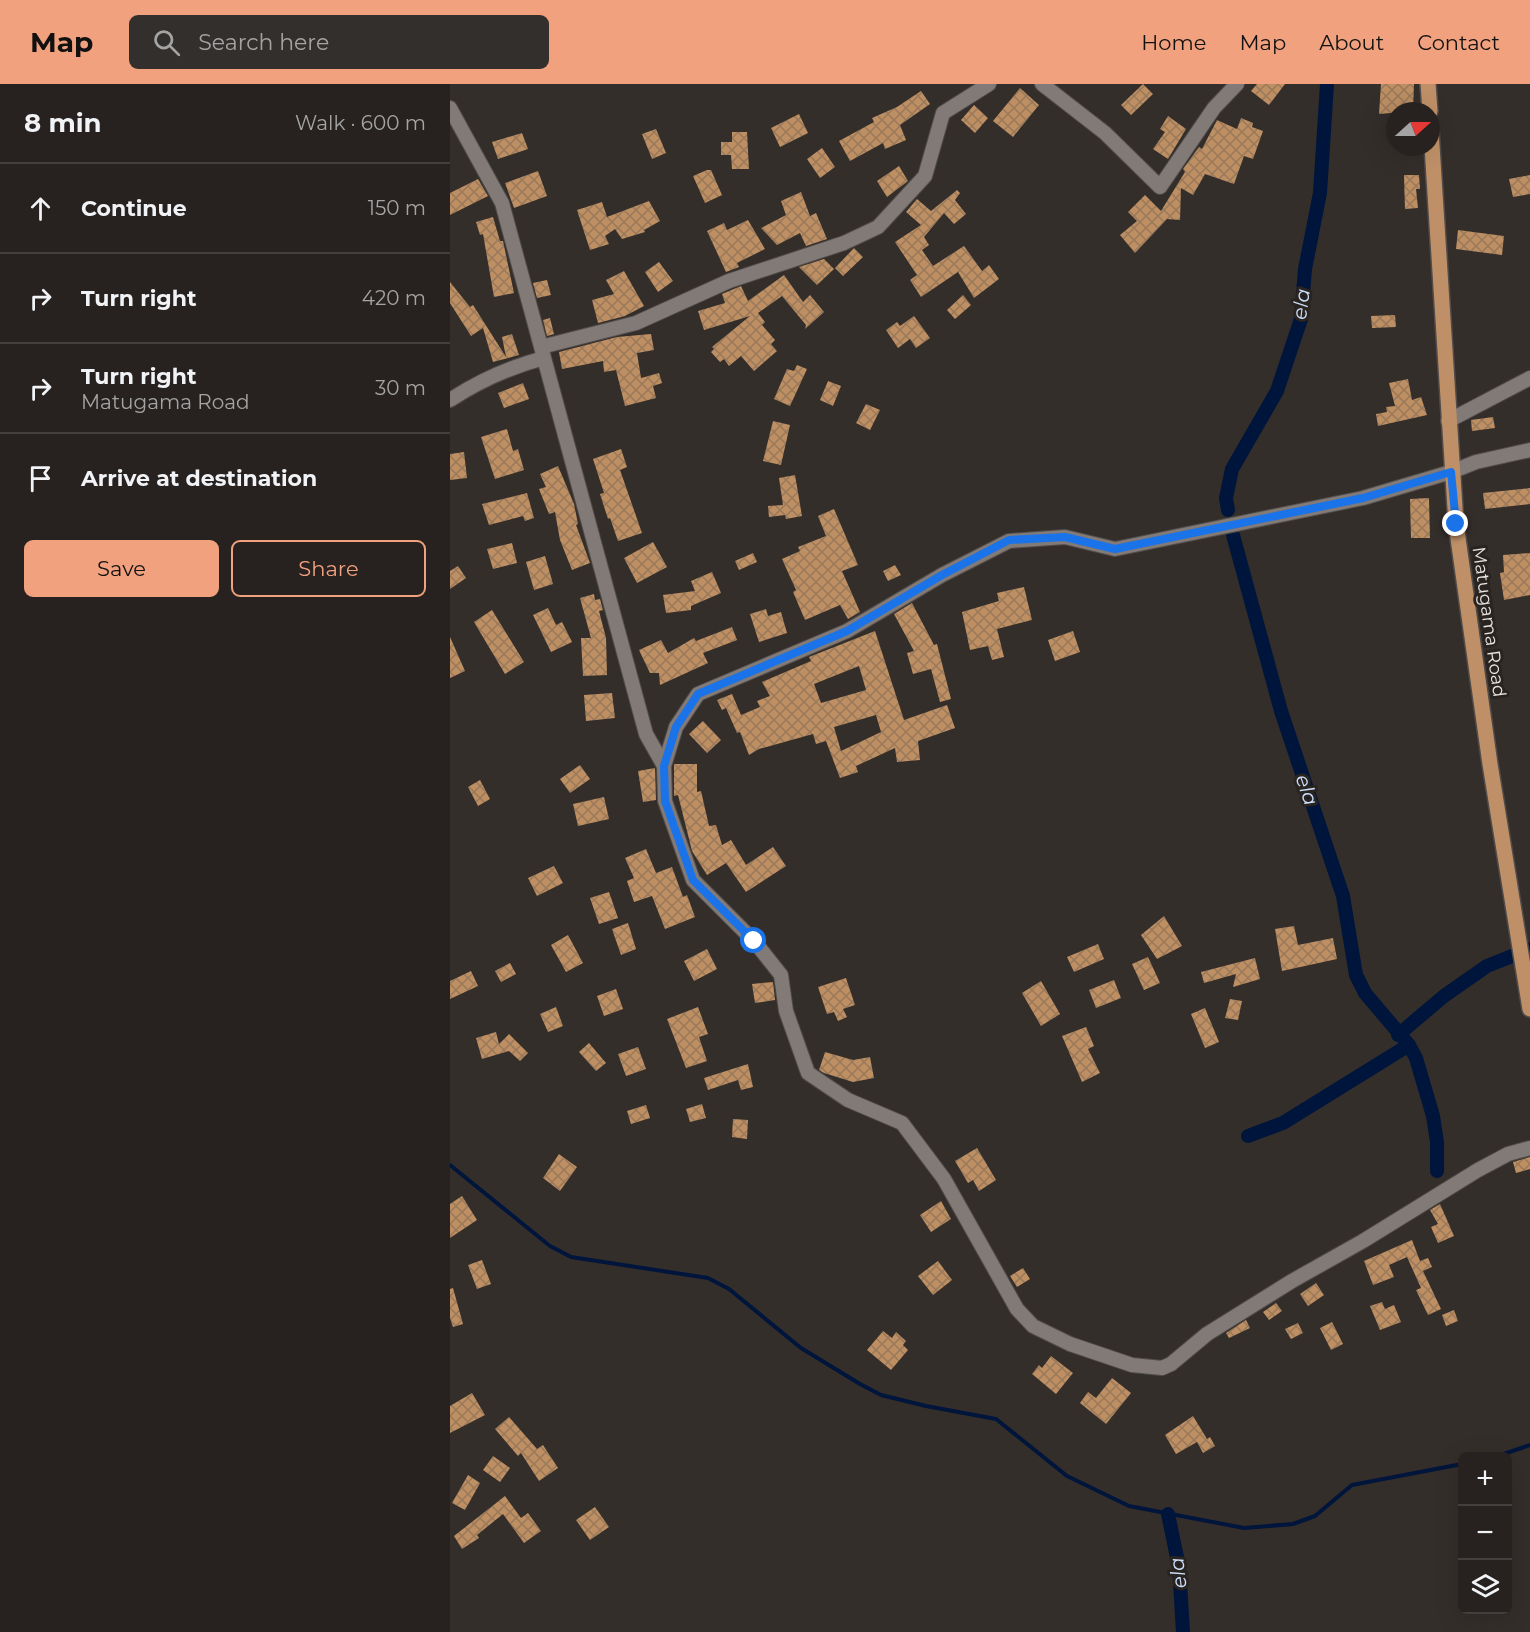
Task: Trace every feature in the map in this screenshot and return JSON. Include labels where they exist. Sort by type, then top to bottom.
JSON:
[{"type":"main road","points":[[1428,84],[1429,102]]},
{"type":"main road","name":"Matugama Road","points":[[1433,156],[1456,524],[1484,725],[1530,1010]]},
{"type":"street","points":[[450,400],[470,387],[542,352],[636,323],[729,280],[844,243],[878,227],[925,176],[943,113],[989,84]]},
{"type":"street","points":[[1042,84],[1105,134],[1160,187],[1214,108],[1237,84]]},
{"type":"street","points":[[450,108],[502,203],[646,734],[664,766]]},
{"type":"street","points":[[1448,421],[1530,378]]},
{"type":"street","points":[[1530,450],[1476,462],[1451,472],[1363,498],[1115,549],[1065,537],[1009,540],[942,575],[847,631],[698,694],[676,727],[664,766],[665,801],[693,880],[754,941],[781,975],[786,1011],[808,1073],[848,1100],[902,1123],[944,1179],[1017,1309],[1033,1326],[1070,1344],[1132,1365],[1162,1368],[1171,1364],[1207,1334],[1292,1281],[1372,1236],[1478,1170],[1508,1154],[1530,1148]]},
{"type":"building","points":[[1143,84],[1153,94],[1131,115],[1121,105]]},
{"type":"building","points":[[1257,84],[1285,84],[1269,105],[1251,91]]},
{"type":"building","points":[[1381,84],[1414,84],[1413,102],[1386,102],[1386,113],[1379,114]]},
{"type":"building","points":[[1020,88],[1039,105],[1013,137],[993,121]]},
{"type":"building","points":[[921,91],[930,104],[900,125],[906,140],[885,149],[883,143],[850,161],[839,141],[874,122],[872,118],[897,107]]},
{"type":"building","points":[[974,105],[988,118],[975,133],[961,120]]},
{"type":"building","points":[[799,114],[808,133],[780,147],[771,128]]},
{"type":"building","points":[[1168,116],[1186,129],[1168,159],[1153,149],[1165,132],[1160,129]]},
{"type":"building","points":[[1241,118],[1253,123],[1252,127],[1263,131],[1253,159],[1244,156],[1234,184],[1205,174],[1193,195],[1181,188],[1180,220],[1167,219],[1135,253],[1120,235],[1137,221],[1128,212],[1145,195],[1161,211],[1185,172],[1183,169],[1199,147],[1202,149],[1217,120],[1237,129]]},
{"type":"building","points":[[656,129],[666,153],[652,159],[642,134]]},
{"type":"building","points":[[732,132],[747,132],[749,169],[732,169],[731,155],[721,155],[721,142],[732,142]]},
{"type":"building","points":[[522,133],[528,149],[498,159],[492,142]]},
{"type":"building","points":[[822,148],[835,167],[820,178],[807,159]]},
{"type":"building","points":[[899,166],[908,181],[887,197],[877,181]]},
{"type":"building","points":[[711,170],[722,195],[705,203],[693,176]]},
{"type":"building","points":[[538,171],[547,196],[514,208],[505,183]]},
{"type":"building","points":[[1404,175],[1419,175],[1420,189],[1416,189],[1418,208],[1405,209]]},
{"type":"building","points":[[1530,175],[1530,194],[1513,197],[1509,179]]},
{"type":"building","points":[[478,179],[488,196],[450,215],[450,193]]},
{"type":"building","points":[[957,190],[960,193],[955,200],[966,214],[954,224],[944,213],[924,237],[929,245],[922,250],[933,266],[964,246],[982,271],[989,265],[999,279],[974,298],[958,272],[921,297],[910,280],[917,275],[895,242],[921,225],[906,212],[917,199],[931,211]]},
{"type":"building","points":[[801,192],[810,216],[816,213],[827,239],[806,246],[800,233],[777,245],[761,228],[786,215],[781,201]]},
{"type":"building","points":[[649,201],[660,221],[644,230],[645,232],[622,239],[615,229],[605,236],[609,244],[590,250],[577,210],[602,202],[607,217]]},
{"type":"building","points":[[493,217],[500,241],[503,241],[514,293],[494,297],[483,234],[480,235],[476,222]]},
{"type":"building","points":[[748,220],[765,249],[737,263],[739,267],[726,272],[707,231],[724,223],[727,230]]},
{"type":"building","points":[[1458,230],[1504,236],[1502,255],[1456,249]]},
{"type":"building","points":[[854,248],[863,257],[843,276],[835,268]]},
{"type":"building","points":[[824,259],[834,269],[817,285],[799,267]]},
{"type":"building","points":[[659,262],[673,281],[658,292],[645,272]]},
{"type":"building","points":[[624,271],[644,306],[625,316],[598,323],[592,300],[614,294],[606,280]]},
{"type":"building","points":[[784,275],[803,302],[810,295],[824,312],[805,329],[806,325],[782,296],[758,313],[765,322],[762,325],[775,340],[771,344],[777,351],[754,371],[741,356],[729,366],[724,359],[720,362],[711,352],[714,349],[712,347],[750,316],[704,330],[698,311],[725,303],[722,294],[741,286],[748,301]]},
{"type":"building","points":[[547,280],[551,295],[537,298],[533,283]]},
{"type":"building","points":[[450,282],[470,307],[473,305],[506,357],[502,337],[512,334],[519,355],[493,362],[483,328],[471,336],[450,303]]},
{"type":"building","points":[[963,295],[971,305],[955,319],[947,310]]},
{"type":"building","points":[[1395,315],[1396,327],[1372,328],[1371,316]]},
{"type":"building","points":[[914,316],[930,338],[916,348],[910,339],[898,348],[886,330],[897,322],[900,326]]},
{"type":"building","points":[[550,318],[554,334],[547,336],[543,320]]},
{"type":"building","points":[[651,334],[654,350],[637,353],[641,378],[659,373],[662,383],[653,386],[656,398],[625,406],[616,370],[604,372],[603,361],[562,369],[559,352],[617,337]]},
{"type":"building","points":[[797,365],[807,369],[790,406],[774,399],[787,369],[794,371]]},
{"type":"building","points":[[1408,379],[1412,400],[1421,397],[1427,415],[1378,426],[1376,414],[1387,412],[1386,407],[1395,406],[1389,383]]},
{"type":"building","points":[[828,381],[841,386],[833,406],[820,400]]},
{"type":"building","points":[[523,383],[529,399],[504,408],[498,393]]},
{"type":"building","points":[[866,404],[880,410],[870,430],[856,423]]},
{"type":"building","points":[[1493,417],[1495,428],[1472,431],[1471,420]]},
{"type":"building","points":[[773,421],[790,425],[781,465],[763,461]]},
{"type":"building","points":[[507,429],[513,451],[518,449],[524,470],[495,479],[481,437]]},
{"type":"building","points":[[621,449],[627,467],[620,470],[642,533],[618,541],[600,494],[604,493],[593,459]]},
{"type":"building","points":[[464,452],[467,478],[450,480],[450,454]]},
{"type":"building","points":[[558,466],[574,504],[578,524],[576,525],[590,563],[572,570],[560,540],[555,512],[549,514],[539,489],[546,487],[540,474]]},
{"type":"building","points":[[795,475],[802,516],[786,519],[785,515],[769,517],[768,506],[783,505],[779,478]]},
{"type":"building","points":[[1530,488],[1530,504],[1485,509],[1483,493]]},
{"type":"building","points":[[527,493],[534,518],[525,521],[523,516],[489,525],[482,504]]},
{"type":"building","points":[[1429,498],[1430,538],[1411,538],[1410,499]]},
{"type":"building","points":[[834,509],[858,565],[842,571],[860,612],[848,619],[840,605],[805,620],[793,592],[796,590],[782,559],[800,551],[798,547],[826,536],[818,516]]},
{"type":"building","points":[[653,542],[667,567],[637,583],[624,558]]},
{"type":"building","points":[[512,543],[517,563],[493,569],[487,549]]},
{"type":"building","points":[[753,553],[757,562],[739,570],[735,561]]},
{"type":"building","points":[[1530,553],[1530,595],[1504,600],[1500,573],[1504,572],[1503,555]]},
{"type":"building","points":[[545,556],[553,584],[534,590],[526,562]]},
{"type":"building","points":[[895,565],[901,575],[888,581],[883,571]]},
{"type":"building","points":[[458,566],[466,578],[450,589],[450,571]]},
{"type":"building","points":[[712,572],[721,593],[691,606],[691,610],[666,613],[663,595],[695,591],[691,581]]},
{"type":"building","points":[[1024,587],[1032,620],[997,629],[1004,657],[992,660],[988,646],[970,650],[962,612],[999,601],[997,593]]},
{"type":"building","points":[[594,594],[595,600],[600,599],[603,610],[599,611],[606,638],[607,675],[583,676],[581,638],[591,638],[580,598]]},
{"type":"building","points":[[912,603],[934,645],[937,644],[951,699],[940,702],[931,669],[913,674],[907,653],[914,651],[894,614]]},
{"type":"building","points":[[548,608],[556,625],[562,622],[572,642],[551,652],[533,615]]},
{"type":"building","points":[[766,609],[768,616],[781,612],[787,633],[759,642],[750,614]]},
{"type":"building","points":[[492,610],[524,662],[505,674],[474,622]]},
{"type":"building","points":[[732,627],[737,640],[703,653],[708,663],[660,685],[659,673],[650,673],[639,650],[661,640],[668,653],[694,638],[696,641]]},
{"type":"building","points":[[875,631],[904,720],[947,705],[955,728],[918,741],[920,760],[897,762],[895,748],[856,766],[858,772],[840,778],[826,741],[816,744],[813,734],[759,749],[749,755],[740,732],[737,733],[726,708],[722,710],[717,700],[732,694],[741,715],[760,707],[757,701],[770,696],[762,682],[811,661],[809,657]],"holes":[[[859,666],[866,690],[821,703],[814,684]],[[876,715],[881,732],[841,751],[834,727]]]},
{"type":"building","points":[[1073,631],[1080,652],[1055,661],[1048,640]]},
{"type":"building","points":[[450,637],[465,671],[450,678]]},
{"type":"building","points":[[612,693],[615,718],[586,721],[584,695]]},
{"type":"building","points":[[703,721],[721,740],[707,753],[689,734]]},
{"type":"building","points":[[674,764],[697,764],[697,792],[701,791],[709,826],[716,825],[722,845],[731,840],[746,865],[773,847],[786,866],[746,892],[726,863],[707,875],[692,851],[678,795],[674,796]]},
{"type":"building","points":[[580,765],[590,779],[570,793],[560,779]]},
{"type":"building","points":[[655,768],[656,800],[643,802],[638,771]]},
{"type":"building","points":[[480,780],[490,799],[478,806],[468,787]]},
{"type":"building","points":[[604,797],[609,819],[578,826],[573,804]]},
{"type":"building","points":[[646,849],[656,873],[672,867],[683,897],[687,895],[695,917],[665,929],[652,896],[634,902],[627,881],[634,878],[625,858]]},
{"type":"building","points":[[554,866],[563,883],[537,896],[528,878]]},
{"type":"building","points":[[609,892],[618,918],[599,924],[590,898]]},
{"type":"building","points":[[1164,916],[1182,946],[1157,959],[1141,935]]},
{"type":"building","points":[[628,923],[636,949],[621,955],[612,929]]},
{"type":"building","points":[[1294,926],[1298,945],[1333,938],[1337,959],[1282,971],[1275,929]]},
{"type":"building","points":[[568,935],[583,963],[566,972],[551,945]]},
{"type":"building","points":[[1098,944],[1104,959],[1074,972],[1067,957]]},
{"type":"building","points":[[707,949],[717,969],[694,981],[684,961]]},
{"type":"building","points":[[1148,957],[1160,983],[1144,990],[1132,964]]},
{"type":"building","points":[[1255,958],[1260,979],[1233,987],[1236,974],[1204,983],[1201,972]]},
{"type":"building","points":[[510,963],[516,974],[501,982],[495,971]]},
{"type":"building","points":[[471,971],[478,986],[450,999],[450,981]]},
{"type":"building","points":[[846,978],[855,1005],[843,1009],[847,1017],[838,1021],[834,1012],[827,1014],[818,987]]},
{"type":"building","points":[[1114,980],[1121,998],[1096,1008],[1089,990]]},
{"type":"building","points":[[1041,981],[1060,1014],[1041,1026],[1022,993]]},
{"type":"building","points":[[773,982],[775,1000],[755,1003],[752,984]]},
{"type":"building","points":[[616,989],[623,1009],[604,1016],[597,996]]},
{"type":"building","points":[[1230,999],[1242,1001],[1238,1020],[1225,1018]]},
{"type":"building","points":[[556,1007],[563,1026],[548,1032],[540,1014]]},
{"type":"building","points":[[698,1007],[708,1034],[699,1037],[707,1061],[686,1068],[667,1019]]},
{"type":"building","points":[[1205,1008],[1219,1042],[1205,1048],[1191,1014]]},
{"type":"building","points":[[1086,1027],[1094,1046],[1088,1049],[1100,1073],[1082,1082],[1062,1036]]},
{"type":"building","points":[[496,1032],[499,1044],[509,1034],[528,1053],[520,1061],[509,1051],[482,1059],[476,1038]]},
{"type":"building","points":[[589,1043],[606,1063],[596,1071],[579,1052]]},
{"type":"building","points":[[638,1047],[646,1069],[626,1076],[618,1054]]},
{"type":"building","points":[[825,1052],[853,1060],[870,1057],[874,1078],[853,1082],[824,1073],[819,1070]]},
{"type":"building","points":[[748,1064],[753,1087],[741,1090],[738,1080],[708,1090],[704,1078]]},
{"type":"building","points":[[702,1104],[706,1118],[690,1122],[686,1109]]},
{"type":"building","points":[[646,1105],[650,1118],[631,1124],[627,1111]]},
{"type":"building","points":[[733,1119],[748,1120],[747,1139],[732,1137]]},
{"type":"building","points":[[977,1148],[996,1180],[979,1191],[973,1180],[968,1183],[955,1161]]},
{"type":"building","points":[[559,1154],[577,1167],[560,1191],[543,1178]]},
{"type":"building","points":[[1530,1157],[1530,1169],[1516,1173],[1513,1162]]},
{"type":"building","points":[[462,1196],[477,1220],[450,1238],[450,1204]]},
{"type":"building","points":[[941,1201],[951,1219],[931,1232],[920,1215]]},
{"type":"building","points":[[1440,1204],[1454,1236],[1438,1243],[1431,1227],[1438,1224],[1430,1210]]},
{"type":"building","points":[[1412,1240],[1420,1261],[1428,1258],[1432,1267],[1423,1271],[1441,1309],[1428,1315],[1416,1290],[1421,1288],[1407,1257],[1389,1265],[1394,1277],[1373,1285],[1364,1261]]},
{"type":"building","points":[[482,1260],[491,1284],[477,1289],[468,1265]]},
{"type":"building","points":[[938,1261],[952,1280],[933,1295],[918,1276]]},
{"type":"building","points":[[1023,1268],[1030,1279],[1017,1287],[1010,1276]]},
{"type":"building","points":[[1316,1283],[1324,1295],[1308,1306],[1300,1294]]},
{"type":"building","points":[[453,1288],[463,1324],[453,1327],[450,1318],[450,1289]]},
{"type":"building","points":[[1382,1302],[1385,1309],[1394,1305],[1401,1322],[1380,1330],[1370,1306]]},
{"type":"building","points":[[1276,1303],[1282,1311],[1269,1320],[1263,1312]]},
{"type":"building","points":[[1454,1310],[1458,1321],[1446,1326],[1442,1315]]},
{"type":"building","points":[[1246,1320],[1250,1328],[1229,1338],[1226,1333]]},
{"type":"building","points":[[1332,1322],[1343,1344],[1331,1350],[1320,1328]]},
{"type":"building","points":[[1298,1323],[1303,1333],[1291,1339],[1285,1329]]},
{"type":"building","points":[[883,1331],[892,1338],[896,1332],[906,1341],[903,1345],[908,1350],[891,1370],[867,1350]]},
{"type":"building","points":[[1051,1356],[1073,1373],[1056,1394],[1032,1374],[1039,1365],[1042,1368]]},
{"type":"building","points":[[1112,1378],[1131,1393],[1106,1424],[1080,1403],[1088,1392],[1096,1398]]},
{"type":"building","points":[[472,1393],[485,1415],[450,1433],[450,1406]]},
{"type":"building","points":[[1193,1416],[1207,1439],[1210,1437],[1215,1446],[1203,1453],[1197,1442],[1176,1454],[1165,1435]]},
{"type":"building","points":[[509,1417],[537,1449],[543,1445],[558,1468],[539,1481],[521,1453],[518,1456],[495,1429]]},
{"type":"building","points":[[493,1456],[510,1468],[500,1482],[483,1470]]},
{"type":"building","points":[[468,1475],[480,1483],[465,1510],[452,1503]]},
{"type":"building","points":[[505,1496],[521,1518],[528,1513],[541,1531],[524,1543],[503,1514],[477,1535],[479,1538],[462,1549],[454,1536]]},
{"type":"building","points":[[595,1507],[609,1527],[590,1540],[576,1520]]},
{"type":"waterway","name":"ela","points":[[1228,510],[1226,498],[1232,469],[1277,391],[1301,319],[1305,269],[1320,193],[1327,84]]},
{"type":"waterway","name":"ela","points":[[1233,535],[1281,711],[1343,896],[1356,975],[1365,993],[1409,1045],[1416,1058],[1433,1116],[1437,1142],[1437,1171]]},
{"type":"waterway","name":"ela","points":[[1398,1035],[1444,996],[1487,966],[1530,949]]},
{"type":"waterway","name":"ela","points":[[1248,1136],[1283,1123],[1409,1045]]},
{"type":"waterway","points":[[450,1165],[550,1246],[571,1257],[708,1278],[729,1289],[801,1348],[860,1384],[881,1395],[996,1419],[1067,1476],[1129,1506],[1244,1528],[1293,1524],[1315,1516],[1352,1485],[1458,1465]]},
{"type":"waterway","points":[[1510,1452],[1530,1445]]},
{"type":"waterway","name":"ela","points":[[1168,1514],[1179,1567],[1183,1632]]},
{"type":"route","points":[[754,941],[693,880],[676,838],[665,801],[664,766],[676,727],[698,694],[847,631],[942,575],[1009,540],[1065,537],[1115,549],[1363,498],[1451,472],[1456,524]]}]
